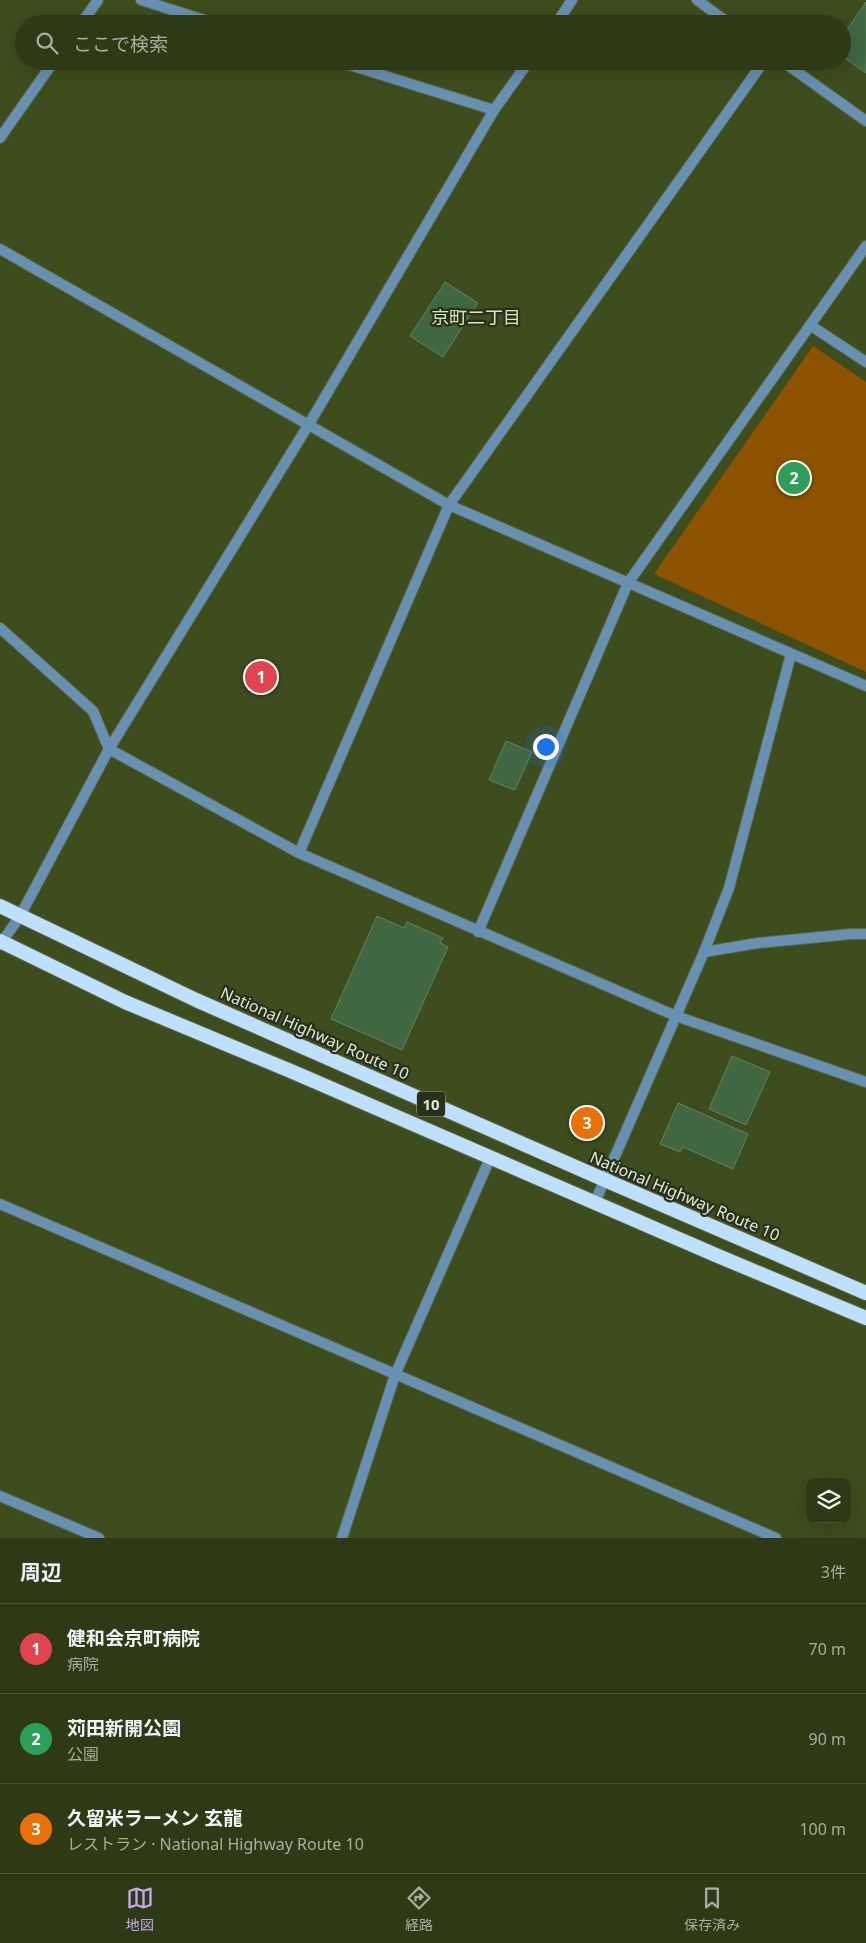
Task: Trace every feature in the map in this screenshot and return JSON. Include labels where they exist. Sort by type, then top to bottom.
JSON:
[{"type":"highway","name":"National Highway Route 10","points":[[0,906],[196,1000],[866,1293]]},
{"type":"highway","name":"10","points":[[0,942],[125,1002],[491,1156],[718,1256],[866,1318]]},
{"type":"street","points":[[87,15],[98,0]]},
{"type":"street","points":[[141,0],[188,15]]},
{"type":"street","points":[[562,15],[572,0]]},
{"type":"street","points":[[697,0],[718,15]]},
{"type":"street","points":[[0,138],[48,70]]},
{"type":"street","points":[[366,70],[494,110]]},
{"type":"street","points":[[0,942],[20,916],[109,749],[309,424],[494,110],[523,70]]},
{"type":"street","points":[[299,853],[449,505],[758,70]]},
{"type":"street","points":[[795,70],[866,121]]},
{"type":"street","points":[[478,932],[628,583],[866,246]]},
{"type":"street","points":[[0,249],[449,505],[866,686]]},
{"type":"street","points":[[810,325],[866,362]]},
{"type":"street","points":[[0,628],[93,711],[109,749],[299,853],[676,1016],[866,1082]]},
{"type":"street","points":[[595,1202],[704,952],[729,888],[790,654]]},
{"type":"street","points":[[704,952],[758,943],[866,934]]},
{"type":"street","points":[[342,1538],[395,1375],[491,1156]]},
{"type":"street","points":[[0,1204],[776,1538]]},
{"type":"street","points":[[0,1496],[99,1538]]},
{"type":"shaded area","points":[[813,346],[866,382],[866,672],[654,574]]},
{"type":"building","points":[[866,2],[866,73],[851,62],[851,24]]},
{"type":"building","points":[[445,282],[478,303],[443,357],[410,336]]},
{"type":"building","points":[[506,741],[532,752],[515,790],[489,780]]},
{"type":"building","points":[[377,916],[404,928],[407,922],[443,938],[440,943],[448,947],[402,1050],[331,1019]]},
{"type":"building","points":[[732,1056],[770,1072],[746,1125],[709,1109]]},
{"type":"building","points":[[678,1103],[748,1134],[733,1169],[683,1147],[680,1152],[660,1144]]},
{"type":"place","name":"苅田新開公園","points":[[794,478]]},
{"type":"place","name":"健和会京町病院","points":[[261,677]]},
{"type":"place","name":"久留米ラーメン 玄龍","points":[[587,1123]]},
{"type":"district","name":"京町二丁目","points":[[476,317]]}]
